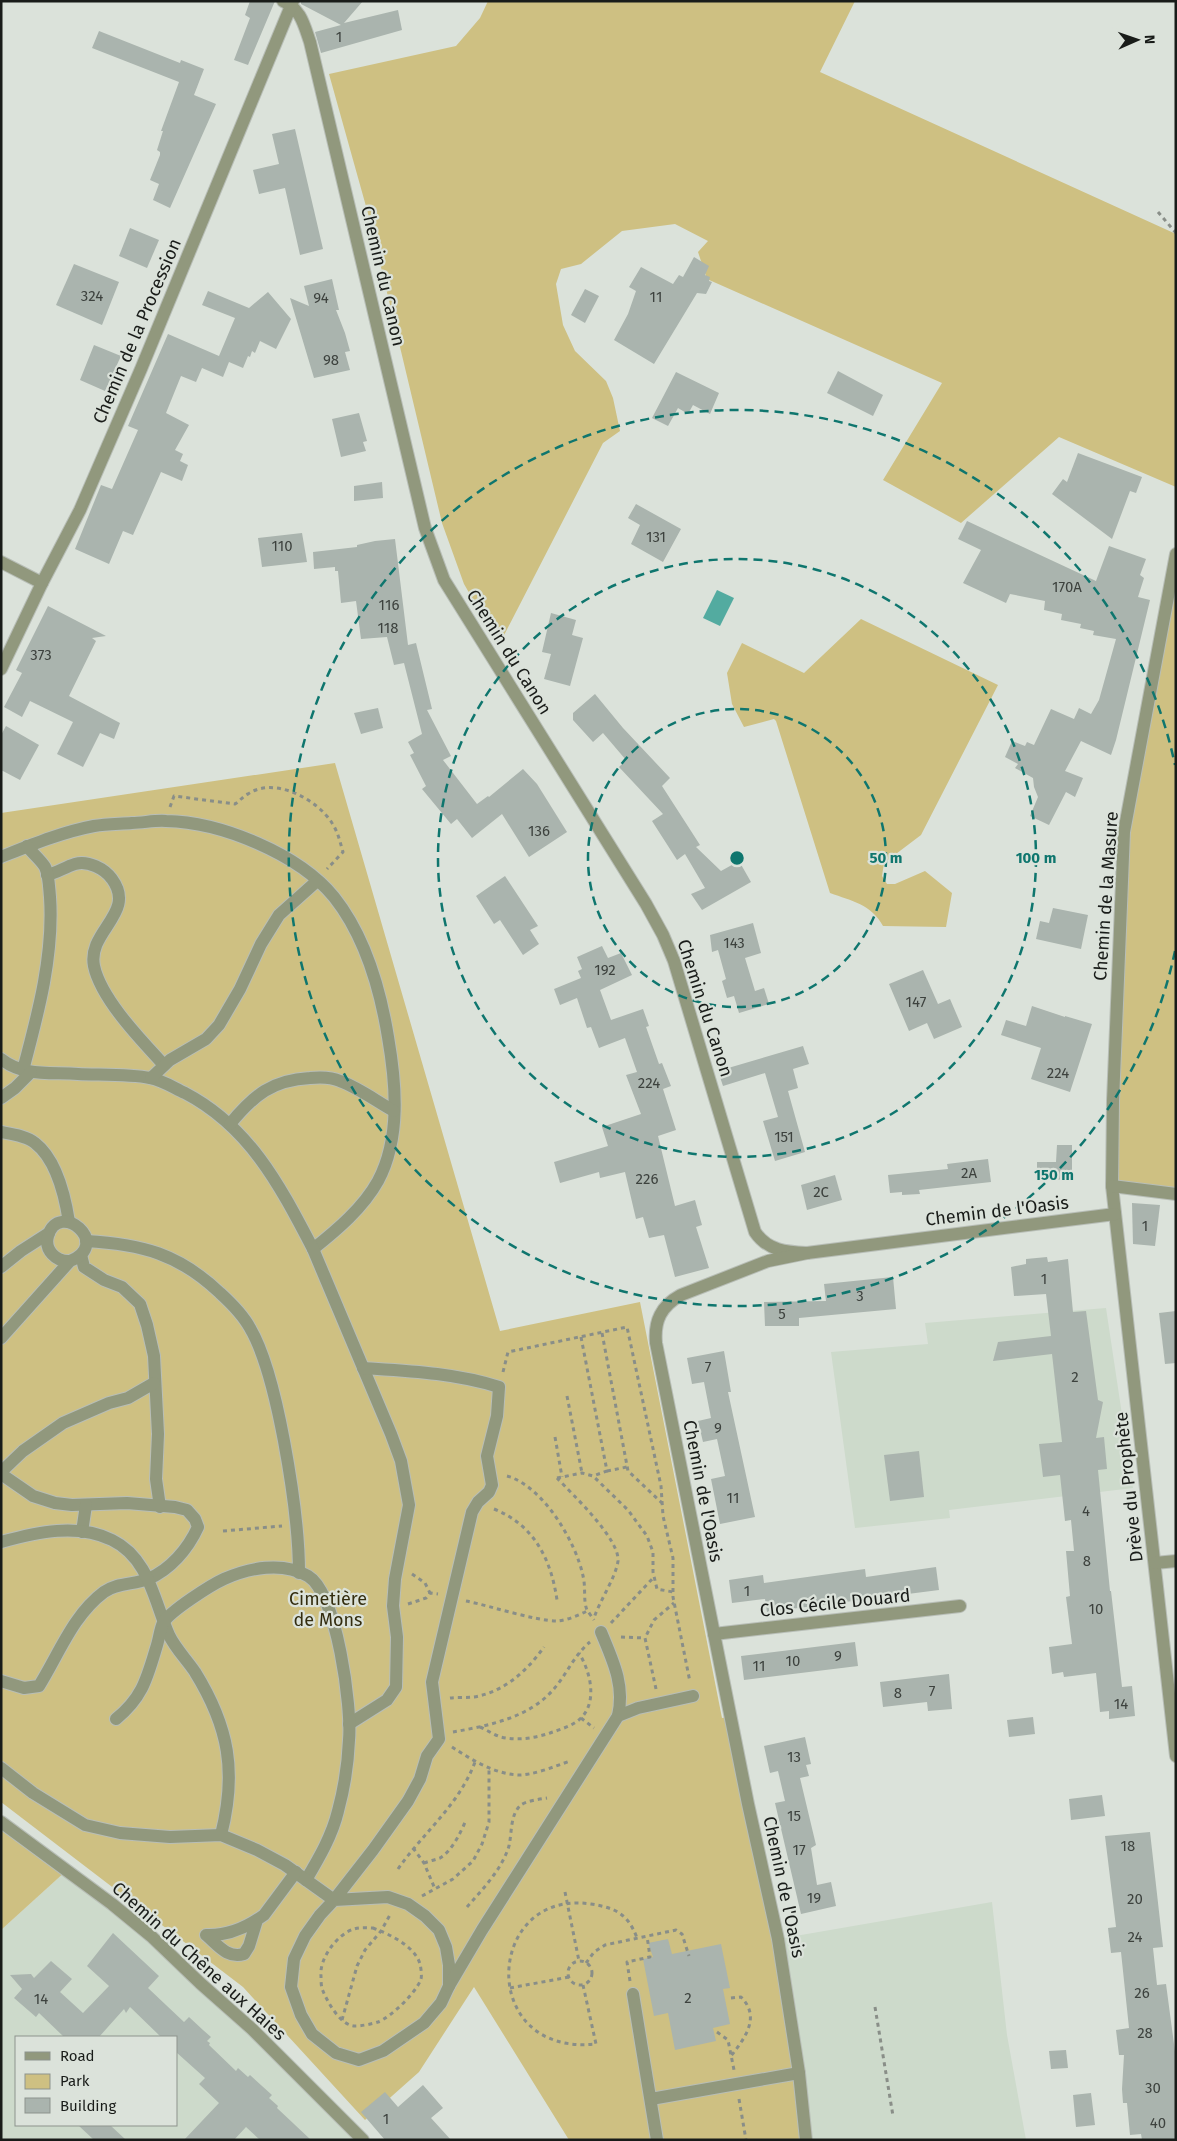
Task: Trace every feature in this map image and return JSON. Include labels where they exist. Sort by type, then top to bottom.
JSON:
[{"type":"street","name":"Chemin de la Procession","points":[[1,669],[42,583],[80,510],[141,369],[289,2]]},
{"type":"street","name":"Chemin du Canon","points":[[289,2],[300,14],[314,57],[425,528],[444,580],[646,904],[663,935],[674,961],[755,1232],[761,1240],[773,1249],[807,1253]]},
{"type":"street","name":"Chemin de la Masure","points":[[1115,1214],[1112,1186],[1114,1063],[1124,832],[1176,554]]},
{"type":"street","points":[[1,562],[42,583]]},
{"type":"street","points":[[1,858],[27,846],[64,833],[96,826],[166,820],[198,825],[268,847],[317,881],[333,897],[348,919],[362,947],[374,978],[384,1014],[391,1051],[395,1093],[394,1111],[392,1145],[378,1182],[357,1209],[335,1232],[313,1249]]},
{"type":"street","points":[[1,1098],[15,1088],[27,1071],[51,940],[51,911],[47,875],[44,866],[27,846]]},
{"type":"street","points":[[47,875],[76,864],[91,864],[107,872],[116,884],[120,896],[118,907],[96,944],[93,953],[94,965],[100,983],[108,995],[136,1034],[164,1065]]},
{"type":"street","points":[[151,1078],[164,1065],[206,1038],[219,1025],[240,989],[261,944],[279,916],[317,881]]},
{"type":"street","points":[[1,1059],[11,1066],[27,1071],[151,1078],[197,1100],[230,1124],[254,1149],[285,1197],[313,1249],[398,1454],[406,1482],[409,1505],[397,1569],[393,1606],[397,1646],[396,1687],[387,1700],[349,1724]]},
{"type":"street","points":[[230,1124],[257,1094],[272,1086],[302,1078],[319,1077],[338,1080],[394,1111]]},
{"type":"street","points":[[1,1132],[35,1142],[47,1156],[56,1173],[69,1222]]},
{"type":"street","points":[[1112,1186],[1176,1194]]},
{"type":"street","name":"Chemin de l'Oasis","points":[[806,2139],[799,2073],[778,1939],[748,1804],[655,1330],[660,1312],[668,1302],[696,1288],[768,1261],[807,1253],[1115,1214]]},
{"type":"street","name":"Drève du Prophète","points":[[1115,1214],[1176,1756]]},
{"type":"street","points":[[1,1267],[49,1233],[54,1226],[69,1222],[76,1224],[83,1231],[86,1241],[84,1249],[1,1338]]},
{"type":"street","points":[[49,1233],[47,1243],[51,1254],[59,1260],[75,1258]]},
{"type":"street","points":[[86,1241],[114,1242],[153,1250],[183,1263],[232,1304],[250,1328],[261,1354],[279,1417],[292,1483],[299,1573]]},
{"type":"street","points":[[75,1258],[84,1267],[104,1280],[122,1286],[140,1304],[154,1356],[158,1434],[156,1480],[160,1507]]},
{"type":"street","points":[[363,1368],[441,1374],[484,1382],[499,1387],[497,1416],[487,1456],[492,1485],[489,1492],[478,1502],[472,1512],[432,1682],[439,1739],[427,1756],[420,1779],[408,1802],[305,1936],[294,1960],[292,1987],[301,2016],[312,2034],[336,2053],[359,2060],[383,2051],[424,2023],[441,2003],[482,1930],[597,1752],[618,1716],[621,1701],[618,1676],[601,1632]]},
{"type":"street","points":[[1,1681],[24,1688],[39,1686],[71,1629],[87,1607],[105,1591],[119,1584],[148,1579],[177,1558],[198,1527],[195,1519],[187,1510],[175,1507],[127,1503],[86,1505],[55,1503],[33,1496],[1,1473],[23,1451],[63,1423],[108,1404],[128,1398],[154,1383]]},
{"type":"street","points":[[82,1532],[86,1505]]},
{"type":"street","points":[[1,1542],[56,1531],[96,1534],[113,1540],[129,1551],[142,1566],[163,1623],[171,1639],[206,1691],[223,1731],[228,1753],[230,1781],[227,1811],[221,1834]]},
{"type":"street","points":[[1154,1563],[1176,1561]]},
{"type":"street","points":[[116,1719],[131,1706],[141,1691],[163,1623],[203,1591],[244,1570],[289,1569],[309,1576],[326,1598],[334,1620],[340,1649],[349,1724],[347,1760],[338,1812],[319,1858],[257,1920]]},
{"type":"street","name":"Clos Cécile Douard","points":[[714,1634],[960,1606]]},
{"type":"street","points":[[618,1716],[638,1708],[694,1696]]},
{"type":"street","points":[[2,1770],[33,1793],[85,1826],[120,1833],[170,1837],[221,1834],[257,1850],[301,1876],[334,1900],[388,1897],[403,1902],[425,1916],[439,1930],[446,1947],[449,1965],[449,1986]]},
{"type":"street","name":"Chemin du Chêne aux Haies","points":[[1,1822],[112,1904],[151,1936],[252,2030],[363,2140]]},
{"type":"street","points":[[633,1994],[658,2140]]},
{"type":"street","points":[[651,2099],[799,2073]]},
{"type":"street","points":[[792,2140],[806,2139]]},
{"type":"path","points":[[1158,212],[1176,233]]},
{"type":"path","points":[[166,820],[174,796],[236,804],[248,794],[260,789],[278,788],[294,793],[308,799],[322,810],[333,823],[343,852],[317,881]]},
{"type":"path","points":[[499,1387],[508,1352],[627,1328],[660,1486],[673,1558],[672,1592],[694,1696]]},
{"type":"path","points":[[602,1333],[628,1471],[662,1503]]},
{"type":"path","points":[[581,1337],[608,1471]]},
{"type":"path","points":[[567,1396],[582,1473]]},
{"type":"path","points":[[555,1437],[562,1476]]},
{"type":"path","points":[[593,1476],[627,1467]]},
{"type":"path","points":[[490,1472],[513,1478],[543,1502],[556,1518],[570,1539],[578,1556],[584,1577],[587,1611],[594,1618],[601,1632],[625,1638],[645,1638]]},
{"type":"path","points":[[594,1618],[601,1598],[614,1576],[618,1559],[615,1546],[595,1518],[556,1478],[562,1476],[582,1473],[593,1476],[628,1510],[647,1536],[652,1552],[654,1577],[658,1589],[672,1592]]},
{"type":"path","points":[[478,1502],[508,1515],[526,1528],[546,1556],[557,1600]]},
{"type":"path","points":[[223,1531],[295,1525]]},
{"type":"path","points":[[397,1569],[414,1575],[425,1583],[430,1592],[542,1619],[559,1621],[587,1611]]},
{"type":"path","points":[[439,1739],[452,1733],[517,1716],[537,1704],[551,1692],[579,1653],[654,1577]]},
{"type":"path","points":[[393,1606],[411,1604],[426,1598],[430,1592]]},
{"type":"path","points":[[660,1704],[645,1638],[654,1620],[674,1603]]},
{"type":"path","points":[[434,1695],[446,1698],[474,1697],[501,1688],[530,1667],[544,1647]]},
{"type":"path","points":[[480,1727],[500,1737],[524,1739],[568,1726],[581,1718],[588,1709],[590,1679],[586,1664],[579,1653]]},
{"type":"path","points":[[439,1739],[488,1768],[518,1775],[545,1769],[597,1752]]},
{"type":"path","points":[[398,1869],[413,1848],[456,1798],[468,1781],[475,1762]]},
{"type":"path","points":[[342,2020],[357,1966],[365,1950],[403,1902],[435,1889],[453,1879],[472,1861],[482,1844],[490,1822],[488,1768]]},
{"type":"path","points":[[468,1907],[503,1860],[509,1847],[515,1812],[521,1804],[542,1798],[567,1796]]},
{"type":"path","points":[[424,1863],[440,1857],[449,1850],[466,1820]]},
{"type":"path","points":[[413,1848],[424,1863],[435,1889]]},
{"type":"path","points":[[565,1892],[569,1904],[579,1961]]},
{"type":"path","points":[[583,1985],[596,2044],[556,2042],[538,2032],[522,2018],[516,2008],[510,1988],[510,1954],[522,1930],[532,1920],[557,1907],[569,1904],[597,1905],[623,1914],[632,1926],[637,1938]]},
{"type":"path","points":[[354,1928],[373,1928],[395,1938],[414,1953],[420,1964],[421,1979],[402,2005],[378,2022],[354,2026],[342,2020],[322,1990],[320,1970],[329,1951],[342,1936],[354,1928]]},
{"type":"path","points":[[586,1963],[594,1952],[605,1945],[676,1930],[682,1934],[689,1956]]},
{"type":"path","points":[[633,1994],[627,1962],[650,1957],[647,1936]]},
{"type":"path","points":[[569,1978],[570,1967],[579,1961],[586,1963],[591,1969],[592,1977],[583,1985]]},
{"type":"path","points":[[510,1988],[569,1978]]},
{"type":"path","points":[[569,1978],[574,1983],[583,1985]]},
{"type":"path","points":[[731,1998],[741,1997],[751,2013],[750,2025],[731,2056]]},
{"type":"path","points":[[875,2007],[893,2116]]},
{"type":"shaded area","points":[[1106,1308],[1133,1488],[949,1510],[950,1518],[855,1528],[831,1352],[928,1344],[925,1323]]},
{"type":"shaded area","points":[[66,1871],[112,1904],[363,2140],[1,2140],[1,1930]]},
{"type":"shaded area","points":[[992,1902],[1007,2035],[1026,2140],[806,2140],[778,1939]]},
{"type":"green space","points":[[488,1],[855,1],[820,72],[1176,234],[1176,487],[1059,437],[961,523],[883,480],[942,383],[707,279],[698,252],[708,241],[675,224],[622,231],[581,264],[561,269],[556,284],[563,325],[575,351],[606,381],[613,398],[620,431],[603,443],[500,643],[464,584],[442,523],[369,217],[329,74],[456,46],[480,18]]},
{"type":"green space","points":[[1176,554],[1176,1194],[1112,1186],[1124,832]]},
{"type":"green space","points":[[861,619],[998,685],[921,835],[884,863],[882,876],[887,884],[895,884],[925,871],[952,893],[946,927],[883,926],[867,908],[830,893],[776,721],[774,719],[744,727],[732,704],[727,673],[742,643],[804,673]]},
{"type":"green space","name":"Cimetière de Mons","points":[[335,763],[500,1331],[640,1302],[722,1718],[730,1717],[766,1887],[806,2140],[569,2140],[474,1987],[419,2072],[365,2120],[243,1987],[1,1802],[1,813]]},
{"type":"green space","points":[[1,1822],[66,1871],[1,1930]]},
{"type":"water","points":[[717,590],[734,598],[720,626],[703,618]]},
{"type":"building","points":[[250,1],[275,1],[248,65],[234,60],[250,18],[245,15]]},
{"type":"building","points":[[301,1],[363,1],[344,23],[398,10],[402,30],[321,53],[315,32],[341,25],[301,4]]},
{"type":"building","points":[[99,31],[180,63],[181,60],[204,69],[194,95],[216,104],[170,208],[153,200],[159,184],[150,180],[160,155],[160,152],[157,150],[163,131],[161,131],[179,82],[92,48]]},
{"type":"building","points":[[295,129],[323,249],[300,255],[285,188],[259,194],[253,170],[279,164],[272,134]]},
{"type":"building","points":[[130,228],[159,240],[147,268],[119,256]]},
{"type":"building","points":[[694,257],[709,266],[705,275],[710,277],[709,281],[712,282],[706,294],[697,293],[654,364],[614,340],[628,314],[636,291],[629,287],[641,267],[673,284],[679,275],[683,277]]},
{"type":"building","points":[[74,264],[119,282],[102,325],[56,305]]},
{"type":"building","points":[[332,279],[339,310],[336,310],[350,351],[345,352],[350,370],[314,378],[290,298],[309,306],[304,286]]},
{"type":"building","points":[[585,289],[599,296],[585,323],[571,315]]},
{"type":"building","points":[[208,291],[249,308],[268,292],[291,319],[276,349],[260,341],[255,353],[252,351],[250,357],[248,356],[243,368],[229,362],[223,377],[202,368],[196,382],[181,376],[166,413],[189,425],[175,450],[183,454],[180,461],[188,465],[182,481],[161,472],[133,535],[123,531],[109,564],[75,549],[101,485],[112,489],[138,430],[128,426],[168,334],[219,356],[235,318],[202,305]]},
{"type":"building","points":[[94,345],[121,356],[105,391],[80,380]]},
{"type":"building","points":[[838,371],[883,395],[873,416],[827,393]]},
{"type":"building","points":[[676,372],[719,393],[710,414],[693,405],[688,414],[678,408],[668,426],[652,418]]},
{"type":"building","points":[[359,413],[367,441],[363,442],[366,451],[341,457],[332,419]]},
{"type":"building","points":[[1078,453],[1142,477],[1136,493],[1130,491],[1112,539],[1052,494],[1063,479],[1067,482]]},
{"type":"building","points":[[382,482],[383,498],[354,501],[354,486]]},
{"type":"building","points":[[636,504],[681,529],[663,562],[631,544],[640,525],[628,518]]},
{"type":"building","points":[[967,521],[1096,581],[1109,546],[1146,559],[1140,575],[1144,578],[1138,597],[1150,600],[1111,755],[1081,741],[1065,771],[1083,778],[1075,797],[1066,792],[1049,825],[1030,816],[1038,797],[1033,778],[1015,768],[1018,764],[1005,757],[1012,741],[1025,746],[1027,742],[1034,745],[1051,709],[1074,719],[1079,708],[1091,714],[1099,700],[1116,639],[1093,635],[1094,631],[1080,628],[1081,624],[1061,620],[1062,614],[1044,610],[1045,601],[1010,594],[1006,603],[963,583],[981,550],[958,539]]},
{"type":"building","points":[[302,533],[307,562],[262,567],[258,538]]},
{"type":"building","points":[[395,539],[408,645],[416,643],[432,709],[427,710],[451,756],[443,760],[477,804],[489,797],[523,769],[537,784],[567,832],[529,857],[502,814],[472,838],[457,819],[451,824],[422,789],[426,786],[410,755],[414,753],[408,742],[422,734],[404,663],[394,665],[387,637],[361,639],[356,601],[341,603],[338,571],[335,571],[335,567],[314,569],[313,552],[357,547],[357,545],[375,541]]},
{"type":"building","points":[[48,606],[106,636],[92,638],[96,641],[69,696],[120,723],[114,739],[100,733],[83,767],[57,754],[73,722],[30,701],[22,717],[4,707],[22,673],[16,670]]},
{"type":"building","points":[[551,613],[576,620],[572,635],[583,638],[570,686],[544,679],[551,654],[542,652]]},
{"type":"building","points":[[595,694],[623,728],[670,778],[662,786],[700,845],[696,847],[721,871],[739,861],[751,882],[702,910],[691,894],[705,888],[685,854],[677,860],[652,821],[663,814],[619,767],[626,760],[603,733],[593,742],[573,720],[573,713]]},
{"type":"building","points":[[378,708],[383,728],[361,734],[354,713]]},
{"type":"building","points":[[6,726],[39,745],[20,780],[1,770],[1,735]]},
{"type":"building","points":[[505,876],[538,926],[530,930],[539,944],[523,955],[500,920],[494,924],[476,896]]},
{"type":"building","points":[[1053,908],[1088,915],[1081,949],[1036,939],[1040,921],[1049,923]]},
{"type":"building","points":[[753,923],[761,953],[745,958],[755,991],[764,988],[769,1004],[739,1013],[734,996],[727,998],[722,981],[726,979],[718,950],[712,952],[710,935]]},
{"type":"building","points":[[602,946],[608,958],[621,953],[632,975],[600,990],[611,1020],[643,1009],[649,1026],[646,1027],[659,1064],[662,1063],[671,1086],[663,1089],[676,1130],[658,1136],[675,1206],[695,1200],[702,1225],[696,1227],[709,1268],[675,1277],[664,1235],[649,1238],[643,1217],[636,1219],[625,1172],[600,1178],[599,1172],[560,1183],[554,1162],[608,1146],[602,1127],[641,1114],[626,1075],[637,1072],[625,1038],[599,1048],[591,1027],[587,1028],[577,998],[560,1005],[554,989],[581,978],[578,971],[582,969],[577,957]]},
{"type":"building","points":[[923,970],[938,1004],[950,999],[962,1027],[934,1039],[927,1023],[909,1031],[889,984]]},
{"type":"building","points":[[1032,1006],[1092,1024],[1070,1092],[1031,1079],[1041,1048],[1001,1035],[1006,1020],[1026,1026]]},
{"type":"building","points":[[803,1046],[809,1064],[793,1069],[798,1088],[788,1091],[805,1152],[775,1161],[763,1121],[778,1117],[765,1073],[723,1086],[718,1071]]},
{"type":"building","points":[[1057,1145],[1072,1145],[1072,1180],[1037,1179],[1037,1162],[1056,1162]]},
{"type":"building","points":[[988,1159],[991,1182],[919,1190],[920,1194],[902,1195],[902,1192],[890,1193],[888,1175],[948,1169],[947,1164]]},
{"type":"building","points":[[835,1175],[842,1200],[807,1210],[801,1185]]},
{"type":"building","points":[[1132,1203],[1160,1205],[1155,1246],[1133,1244]]},
{"type":"building","points":[[1047,1257],[1048,1262],[1068,1259],[1073,1312],[1086,1311],[1098,1400],[1103,1402],[1096,1438],[1104,1437],[1107,1469],[1098,1470],[1110,1591],[1122,1687],[1132,1686],[1135,1716],[1109,1719],[1109,1711],[1100,1712],[1096,1673],[1064,1677],[1063,1672],[1052,1674],[1049,1647],[1072,1644],[1066,1597],[1070,1596],[1066,1551],[1074,1551],[1071,1520],[1065,1521],[1060,1475],[1043,1477],[1039,1444],[1062,1442],[1052,1354],[993,1361],[998,1342],[1051,1336],[1046,1294],[1014,1296],[1011,1267],[1026,1264],[1026,1259]]},
{"type":"building","points":[[893,1277],[896,1309],[799,1318],[799,1326],[765,1326],[764,1302],[826,1301],[824,1284]]},
{"type":"building","points":[[1176,1311],[1176,1363],[1165,1364],[1159,1313]]},
{"type":"building","points":[[724,1351],[731,1392],[728,1392],[755,1517],[720,1524],[711,1479],[725,1476],[717,1439],[703,1442],[698,1421],[711,1418],[704,1382],[692,1384],[687,1358]]},
{"type":"building","points":[[919,1451],[924,1497],[890,1501],[884,1455]]},
{"type":"building","points":[[936,1567],[939,1590],[767,1612],[765,1599],[732,1603],[729,1580],[763,1575],[764,1583],[865,1569],[866,1577]]},
{"type":"building","points":[[855,1642],[858,1666],[744,1680],[741,1656]]},
{"type":"building","points":[[949,1674],[952,1709],[928,1711],[927,1702],[883,1707],[880,1682]]},
{"type":"building","points":[[1033,1717],[1035,1734],[1009,1737],[1007,1720]]},
{"type":"building","points":[[805,1737],[811,1764],[806,1765],[809,1776],[800,1778],[816,1845],[811,1848],[817,1885],[831,1882],[836,1906],[801,1914],[775,1803],[785,1801],[778,1771],[770,1773],[764,1746]]},
{"type":"building","points":[[1102,1795],[1105,1816],[1071,1820],[1069,1799]]},
{"type":"building","points":[[1150,1832],[1163,1947],[1153,1948],[1157,1985],[1166,1984],[1176,2059],[1176,2140],[1142,2140],[1141,2134],[1130,2135],[1127,2103],[1123,2103],[1124,2055],[1119,2055],[1116,2030],[1129,2028],[1121,1952],[1111,1953],[1108,1928],[1116,1927],[1105,1836]]},
{"type":"building","points":[[113,1933],[159,1976],[148,1988],[184,2022],[189,2017],[211,2037],[207,2041],[210,2043],[209,2045],[236,2071],[238,2068],[248,2077],[250,2075],[272,2095],[269,2098],[278,2106],[277,2108],[311,2140],[260,2140],[246,2127],[234,2140],[184,2140],[219,2103],[199,2084],[205,2078],[178,2054],[178,2036],[160,2036],[130,2007],[126,2013],[124,2009],[100,2036],[63,2036],[39,2013],[36,2017],[14,1998],[22,1989],[10,1975],[31,1974],[34,1978],[51,1961],[72,1979],[60,1992],[83,2013],[109,1986],[87,1966]]},
{"type":"building","points":[[668,1939],[672,1954],[721,1944],[730,1988],[723,1989],[730,2024],[713,2028],[716,2041],[675,2050],[668,2013],[654,2016],[643,1959],[653,1957],[648,1943]]},
{"type":"building","points":[[1066,2050],[1068,2068],[1051,2069],[1049,2051]]},
{"type":"building","points":[[423,2085],[443,2108],[431,2118],[451,2140],[385,2140],[361,2112],[385,2092],[398,2107]]},
{"type":"building","points":[[1091,2093],[1095,2125],[1076,2127],[1073,2095]]},
{"type":"building","points":[[79,2126],[111,2126],[126,2140],[94,2140]]}]
